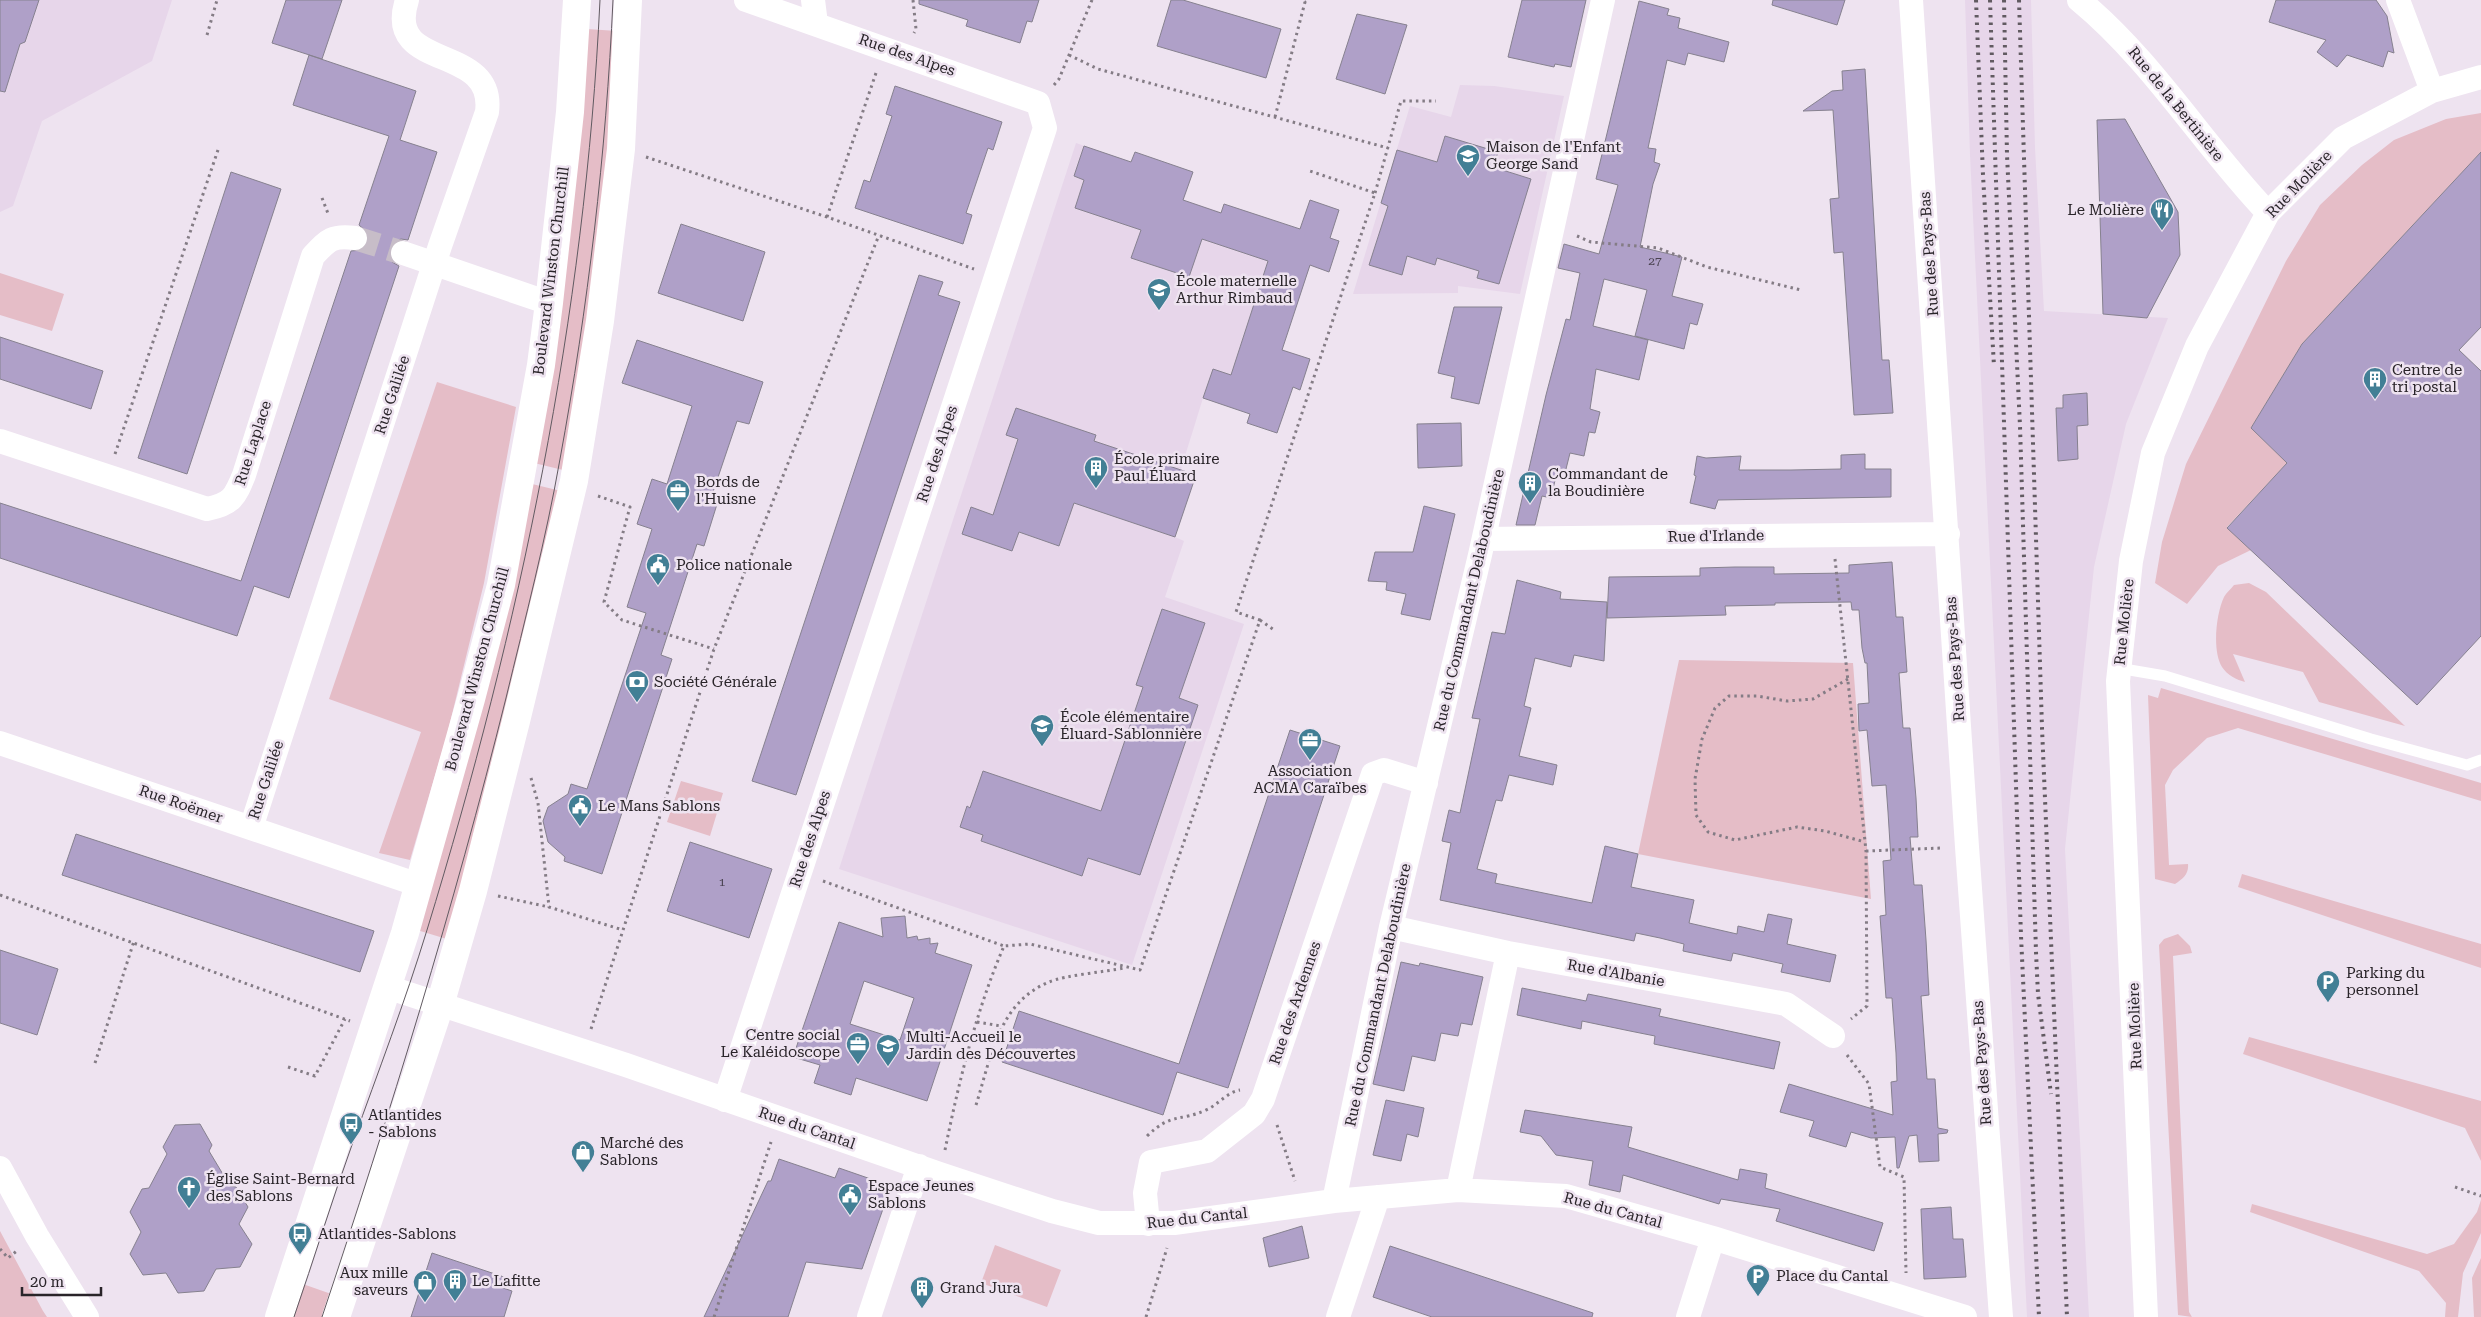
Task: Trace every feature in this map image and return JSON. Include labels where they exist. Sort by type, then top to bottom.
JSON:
[{"type":"street","name":"Rue Galilée","points":[[251,828],[435,264],[485,121],[488,104],[485,91],[473,72],[467,67],[422,49],[411,38],[403,22],[407,0]]},
{"type":"street","name":"Boulevard Winston Churchill","points":[[280,1317],[419,885],[472,699],[501,585],[549,304],[570,112],[577,0]]},
{"type":"street","points":[[336,1317],[440,1005],[473,891],[545,606],[574,481],[600,321],[621,149],[628,0]]},
{"type":"street","name":"Rue des Alpes","points":[[725,1100],[798,872],[1045,128],[1038,103],[893,50],[746,0]]},
{"type":"street","points":[[813,0],[816,24]]},
{"type":"street","name":"Rue du Commandant Delaboudinière","points":[[1334,1201],[1391,927],[1484,539],[1603,0]]},
{"type":"street","name":"Rue des Pays-Bas","points":[[1912,0],[1967,847],[2001,1317]]},
{"type":"street","name":"Rue de la Bertinière","points":[[2078,0],[2130,46],[2240,184],[2268,213]]},
{"type":"street","points":[[2398,0],[2432,91]]},
{"type":"street","name":"Rue Molière","points":[[2146,1317],[2118,668],[2131,561],[2153,453],[2197,346],[2268,213],[2343,138],[2432,91],[2481,77]]},
{"type":"street","name":"Rue Laplace","points":[[0,441],[207,509],[225,506],[236,494],[244,475],[313,256],[325,243],[338,236],[355,238]]},
{"type":"street","points":[[403,253],[549,304]]},
{"type":"street","name":"Rue d'Irlande","points":[[1484,539],[1948,534]]},
{"type":"street","name":"Rue Roëmer","points":[[0,743],[419,885]]},
{"type":"street","name":"Rue des Ardennes","points":[[1148,1224],[1145,1193],[1151,1162],[1207,1151],[1254,1114],[1263,1099],[1373,774],[1384,770],[1426,783]]},
{"type":"street","name":"Rue d'Albanie","points":[[1391,927],[1508,953],[1786,1004],[1833,1036]]},
{"type":"street","points":[[1458,1190],[1508,953]]},
{"type":"street","name":"Rue du Cantal","points":[[387,987],[584,1051],[1052,1211],[1099,1223],[1174,1223],[1334,1201],[1458,1190],[1566,1196],[1713,1238],[1965,1317]]},
{"type":"street","points":[[0,1168],[37,1236],[87,1317]]},
{"type":"street","points":[[869,1317],[929,1170]]},
{"type":"street","points":[[1338,1317],[1378,1197]]},
{"type":"street","points":[[1688,1317],[1713,1238]]},
{"type":"lane","points":[[2118,668],[2165,676],[2372,739],[2467,765],[2481,760]]},
{"type":"path","points":[[207,34],[217,0]]},
{"type":"path","points":[[827,217],[893,50],[916,29],[913,0]]},
{"type":"path","points":[[1038,103],[1059,79],[1092,0]]},
{"type":"path","points":[[1275,117],[1306,2],[1301,0]]},
{"type":"path","points":[[1069,55],[1098,69],[1388,148]]},
{"type":"path","points":[[1274,630],[1260,620],[1236,612],[1375,193],[1402,101],[1436,101]]},
{"type":"path","points":[[107,476],[219,147]]},
{"type":"path","points":[[621,149],[827,217],[996,276]]},
{"type":"path","points":[[1307,170],[1375,193]]},
{"type":"path","points":[[1553,226],[1591,242],[1658,248],[1707,267],[1801,290]]},
{"type":"path","points":[[584,1051],[714,649],[879,235]]},
{"type":"path","points":[[574,481],[586,492],[630,507],[604,602],[622,620],[714,649]]},
{"type":"path","points":[[1832,535],[1866,851],[1867,1006],[1833,1036],[1869,1084],[1880,1167],[1904,1177],[1906,1298]]},
{"type":"path","points":[[798,872],[1004,946],[1030,944],[1140,970],[1260,620]]},
{"type":"path","points":[[1848,679],[1813,699],[1787,700],[1756,696],[1729,696],[1715,708],[1702,739],[1695,779],[1696,815],[1708,832],[1735,840],[1797,827],[1825,830],[1865,842]]},
{"type":"path","points":[[531,776],[538,803],[549,907]]},
{"type":"path","points":[[1866,851],[1967,847]]},
{"type":"path","points":[[473,891],[549,907],[623,930]]},
{"type":"path","points":[[0,895],[373,1029]]},
{"type":"path","points":[[95,1063],[134,942]]},
{"type":"path","points":[[929,1170],[957,1092],[1004,946]]},
{"type":"path","points":[[976,1105],[1001,1026],[1020,1000],[1049,982],[1127,967]]},
{"type":"path","points":[[288,1067],[314,1076],[345,1019]]},
{"type":"path","points":[[978,1022],[1001,1026]]},
{"type":"path","points":[[714,1317],[778,1118]]},
{"type":"path","points":[[2455,1187],[2481,1196]]},
{"type":"path","points":[[1146,1317],[1174,1223]]},
{"type":"shaded area","points":[[0,0],[172,0],[152,61],[42,121],[13,206],[0,212]]},
{"type":"shaded area","points":[[1965,0],[2031,0],[2035,148],[2044,311],[2168,318],[2126,424],[2094,567],[2065,849],[2089,1317],[2027,1317],[1970,155]]},
{"type":"shaded area","points":[[587,29],[617,31],[608,164],[567,471],[534,463]]},
{"type":"shaded area","name":"Maison de l'Enfant George Sand","points":[[1460,85],[1494,86],[1564,96],[1520,294],[1458,286],[1458,293],[1353,294],[1410,106],[1451,117]]},
{"type":"shaded area","points":[[2481,113],[2481,152],[2302,344],[2251,428],[2287,463],[2227,527],[2251,550],[2218,566],[2187,604],[2155,583],[2162,542],[2186,464],[2286,261],[2320,205],[2362,165],[2394,140],[2446,119]]},
{"type":"shaded area","name":"École élémentaire Éluard-Sablonnière","points":[[1076,143],[1131,162],[1193,172],[1184,200],[1221,212],[1224,204],[1283,223],[1280,232],[1297,238],[1310,200],[1339,210],[1330,238],[1339,241],[1329,272],[1310,266],[1282,349],[1310,359],[1300,389],[1273,380],[1287,404],[1277,433],[1247,423],[1250,413],[1203,398],[1181,469],[1196,475],[1175,537],[1184,541],[1165,597],[1244,624],[1132,965],[839,869]]},
{"type":"shaded area","points":[[0,273],[64,294],[52,331],[0,315]]},
{"type":"shaded area","points":[[437,382],[516,407],[484,583],[447,735],[410,860],[379,853],[421,732],[329,699]]},
{"type":"shaded area","points":[[528,483],[561,491],[450,940],[417,930]]},
{"type":"shaded area","points":[[2249,583],[2266,592],[2405,726],[2319,702],[2303,672],[2233,654],[2245,682],[2227,672],[2219,660],[2216,642],[2217,622],[2221,604],[2226,594],[2234,585]]},
{"type":"shaded area","points":[[1679,660],[1853,663],[1871,899],[1638,854]]},
{"type":"shaded area","points":[[2161,688],[2481,783],[2481,801],[2238,728],[2207,738],[2173,770],[2165,785],[2169,865],[2188,864],[2188,871],[2175,884],[2155,879],[2148,695],[2158,698]]},
{"type":"shaded area","points":[[681,781],[723,793],[710,836],[667,822]]},
{"type":"shaded area","points":[[2242,874],[2481,944],[2481,968],[2238,887]]},
{"type":"shaded area","points":[[2178,934],[2190,946],[2192,953],[2173,956],[2189,1312],[2192,1317],[2178,1315],[2159,945],[2164,939]]},
{"type":"shaded area","points":[[2249,1037],[2481,1101],[2481,1161],[2465,1128],[2243,1054]]},
{"type":"shaded area","points":[[2481,1200],[2481,1233],[2463,1273],[2458,1317],[2445,1317],[2446,1303],[2419,1271],[2250,1212],[2252,1204],[2427,1254],[2454,1244],[2477,1212]]},
{"type":"shaded area","points":[[0,1231],[43,1311],[47,1317],[0,1317]]},
{"type":"shaded area","points":[[995,1245],[1061,1270],[1047,1307],[981,1283]]},
{"type":"shaded area","points":[[2481,1258],[2481,1317],[2474,1317],[2472,1278]]},
{"type":"shaded area","points":[[300,1283],[337,1296],[330,1317],[288,1317]]},
{"type":"building","points":[[0,0],[39,0],[25,42],[20,44],[5,92],[0,91]]},
{"type":"building","points":[[286,0],[342,0],[322,59],[272,43]]},
{"type":"building","points":[[919,0],[1039,0],[1032,22],[1027,21],[1020,43],[966,26],[968,20],[919,4]]},
{"type":"building","points":[[1171,0],[1183,0],[1281,29],[1266,78],[1157,46]]},
{"type":"building","points":[[1522,0],[1586,0],[1571,67],[1555,64],[1554,67],[1508,57]]},
{"type":"building","points":[[1773,0],[1845,0],[1837,25],[1772,5]]},
{"type":"building","points":[[2276,0],[2376,0],[2387,16],[2394,53],[2388,51],[2383,67],[2347,55],[2337,67],[2317,52],[2326,40],[2269,22]]},
{"type":"building","points":[[1639,1],[1669,9],[1667,15],[1680,18],[1678,28],[1729,42],[1724,62],[1688,53],[1685,65],[1667,60],[1648,148],[1656,149],[1654,162],[1660,164],[1653,184],[1640,247],[1682,257],[1672,296],[1703,304],[1697,325],[1690,323],[1684,349],[1635,336],[1647,290],[1604,279],[1593,326],[1648,340],[1639,380],[1596,369],[1590,409],[1600,412],[1595,433],[1589,432],[1584,456],[1570,453],[1564,477],[1556,476],[1551,498],[1542,496],[1535,525],[1516,525],[1546,395],[1566,319],[1570,320],[1580,273],[1558,268],[1564,244],[1599,254],[1618,185],[1596,179]]},
{"type":"building","points":[[1357,14],[1407,25],[1385,94],[1336,79]]},
{"type":"building","points":[[309,55],[416,91],[400,140],[437,152],[408,240],[401,239],[394,242],[390,249],[392,262],[399,266],[289,598],[254,586],[237,636],[0,558],[0,503],[241,581],[351,251],[361,250],[369,240],[367,232],[359,225],[389,136],[293,105]]},
{"type":"building","points":[[1865,69],[1882,360],[1889,360],[1893,413],[1854,415],[1843,252],[1834,253],[1830,199],[1839,198],[1833,110],[1803,111],[1832,91],[1843,90],[1842,71]]},
{"type":"building","points":[[895,86],[1002,122],[993,150],[988,148],[966,213],[972,215],[963,244],[855,208],[864,180],[870,182],[892,116],[886,114]]},
{"type":"building","points":[[2125,119],[2178,212],[2180,255],[2147,318],[2103,314],[2097,120]]},
{"type":"building","points":[[1445,136],[1498,152],[1493,167],[1531,179],[1499,284],[1477,278],[1479,271],[1437,258],[1435,265],[1407,256],[1402,275],[1369,265],[1388,206],[1381,203],[1397,150],[1437,162]]},
{"type":"building","points":[[1084,146],[1131,162],[1135,152],[1193,172],[1183,200],[1221,213],[1224,204],[1300,229],[1310,200],[1339,210],[1330,238],[1339,241],[1329,272],[1310,265],[1282,350],[1310,359],[1300,390],[1293,387],[1277,433],[1247,423],[1250,414],[1203,398],[1213,369],[1231,375],[1268,261],[1202,239],[1189,277],[1131,258],[1141,230],[1075,208],[1084,180],[1074,176]]},
{"type":"building","name":"Centre de tri postal","points":[[2481,152],[2481,327],[2459,350],[2481,371],[2481,636],[2417,705],[2227,528],[2287,463],[2251,428],[2302,344]]},
{"type":"building","points":[[231,172],[281,189],[187,474],[138,458]]},
{"type":"building","points":[[681,224],[765,252],[743,321],[658,293]]},
{"type":"building","points":[[919,275],[943,282],[938,295],[960,302],[796,795],[752,781]]},
{"type":"building","points":[[1454,307],[1502,307],[1479,404],[1451,398],[1455,377],[1438,373]]},
{"type":"building","points":[[0,337],[103,371],[91,409],[0,379]]},
{"type":"building","points":[[637,340],[763,382],[749,424],[737,421],[711,498],[718,501],[704,546],[697,544],[661,655],[672,659],[602,874],[564,861],[565,857],[548,842],[543,821],[548,807],[568,794],[571,784],[587,789],[646,613],[627,607],[652,529],[637,524],[652,479],[667,484],[692,406],[622,383]]},
{"type":"building","points":[[2087,393],[2088,425],[2077,426],[2078,459],[2058,461],[2056,408],[2063,408],[2063,395]]},
{"type":"building","name":"École primaire Paul Éluard","points":[[1016,408],[1096,435],[1094,441],[1196,475],[1175,537],[1074,503],[1059,546],[1019,532],[1012,551],[962,534],[971,507],[993,515],[1018,439],[1006,435]]},
{"type":"building","points":[[1461,423],[1462,466],[1418,468],[1417,424]]},
{"type":"building","points":[[1865,454],[1865,469],[1891,469],[1891,497],[1718,500],[1715,509],[1690,503],[1696,476],[1694,475],[1697,456],[1706,458],[1741,456],[1739,470],[1791,470],[1841,469],[1841,455]]},
{"type":"building","points":[[1424,506],[1455,514],[1430,620],[1401,614],[1406,594],[1386,590],[1387,582],[1368,581],[1375,552],[1413,552]]},
{"type":"building","points":[[1892,562],[1896,617],[1903,617],[1907,672],[1899,673],[1903,728],[1910,728],[1916,798],[1918,837],[1910,837],[1914,885],[1922,885],[1926,940],[1929,995],[1921,996],[1927,1079],[1935,1079],[1938,1128],[1948,1130],[1947,1133],[1938,1134],[1939,1161],[1919,1162],[1917,1135],[1909,1136],[1899,1168],[1897,1168],[1895,1137],[1871,1138],[1851,1132],[1846,1147],[1809,1136],[1814,1121],[1780,1112],[1789,1084],[1893,1115],[1891,1082],[1897,1081],[1896,1053],[1892,998],[1886,998],[1880,916],[1886,915],[1883,861],[1891,860],[1888,812],[1886,785],[1872,786],[1867,730],[1859,731],[1858,704],[1869,703],[1867,663],[1865,663],[1862,648],[1859,610],[1852,610],[1851,602],[1775,603],[1775,605],[1725,606],[1726,615],[1607,618],[1609,577],[1700,576],[1700,568],[1735,567],[1774,567],[1774,574],[1849,573],[1849,565]]},
{"type":"building","points":[[1517,580],[1561,592],[1560,599],[1607,602],[1604,661],[1574,655],[1571,667],[1535,658],[1524,706],[1531,708],[1519,756],[1557,765],[1553,785],[1509,775],[1502,801],[1496,800],[1477,869],[1497,874],[1495,883],[1592,903],[1605,846],[1638,854],[1631,887],[1694,900],[1689,923],[1737,934],[1738,926],[1764,932],[1768,914],[1792,919],[1787,944],[1836,955],[1830,982],[1781,972],[1783,964],[1733,953],[1731,961],[1683,951],[1684,944],[1660,938],[1636,933],[1634,941],[1440,900],[1451,843],[1442,841],[1449,810],[1460,813],[1480,719],[1472,718],[1492,632],[1505,634]]},
{"type":"building","points":[[1162,609],[1205,623],[1179,698],[1198,705],[1140,875],[1088,858],[1082,876],[981,841],[983,835],[960,827],[967,806],[970,808],[983,771],[1101,811],[1143,687],[1136,685]]},
{"type":"building","points":[[1290,730],[1340,746],[1228,1088],[1177,1072],[1163,1115],[1002,1062],[1019,1011],[1179,1064]]},
{"type":"building","points":[[76,834],[374,931],[360,972],[62,875]]},
{"type":"building","points":[[690,842],[772,869],[749,938],[667,911]]},
{"type":"building","points":[[905,916],[907,938],[917,936],[918,940],[930,938],[930,944],[938,943],[935,953],[972,965],[927,1101],[856,1078],[851,1095],[814,1083],[820,1065],[793,1057],[839,922],[883,937],[881,918]],"holes":[[[864,981],[914,998],[900,1040],[850,1024]]]},
{"type":"building","points":[[0,950],[58,969],[37,1035],[0,1023]]},
{"type":"building","points":[[1401,962],[1419,966],[1420,963],[1483,977],[1472,1025],[1461,1023],[1458,1036],[1441,1033],[1435,1061],[1412,1056],[1404,1091],[1373,1084]]},
{"type":"building","points":[[1522,988],[1586,1001],[1588,994],[1661,1009],[1659,1016],[1780,1042],[1774,1069],[1654,1044],[1655,1036],[1582,1021],[1581,1029],[1517,1015]]},
{"type":"building","points":[[1386,1100],[1424,1108],[1418,1137],[1407,1134],[1401,1161],[1373,1155]]},
{"type":"building","points":[[1525,1110],[1632,1127],[1628,1147],[1738,1180],[1740,1169],[1767,1174],[1765,1188],[1883,1223],[1874,1251],[1776,1221],[1780,1209],[1721,1199],[1719,1204],[1623,1175],[1620,1192],[1589,1185],[1593,1161],[1556,1155],[1541,1136],[1520,1132]]},
{"type":"building","name":"Église Saint-Bernard des Sablons","points":[[200,1124],[212,1145],[209,1151],[230,1186],[236,1187],[248,1207],[239,1224],[252,1244],[240,1267],[216,1269],[204,1291],[178,1293],[166,1273],[143,1275],[130,1254],[141,1232],[130,1212],[142,1189],[149,1188],[167,1154],[163,1147],[175,1125]]},
{"type":"building","points":[[779,1159],[835,1178],[839,1168],[891,1186],[862,1269],[806,1262],[788,1317],[704,1317],[768,1181],[771,1181]]},
{"type":"building","points":[[1951,1207],[1953,1239],[1963,1239],[1966,1277],[1924,1279],[1921,1209]]},
{"type":"building","points":[[1302,1226],[1309,1258],[1269,1267],[1263,1238]]},
{"type":"building","points":[[1390,1246],[1593,1313],[1592,1317],[1432,1317],[1373,1297]]},
{"type":"building","name":"Le Lafitte","points":[[432,1253],[504,1277],[500,1287],[512,1291],[504,1317],[411,1317]]},
{"type":"tunnel","points":[[355,238],[403,253]]},
{"type":"tram line","points":[[294,1317],[419,957],[461,816],[519,586],[543,470],[580,236],[592,118],[600,0]]},
{"type":"tram line","points":[[322,1317],[372,1164],[443,932],[486,776],[542,549],[570,402],[587,288],[601,173],[613,0]]},
{"type":"railway","points":[[1976,0],[1983,175],[1994,366]]},
{"type":"railway","points":[[1990,0],[2021,936],[2039,1317]]},
{"type":"railway","points":[[2004,0],[2007,155],[2020,426],[2036,952],[2038,994],[2051,1094]]},
{"type":"railway","points":[[2019,0],[2042,728],[2067,1317]]},
{"type":"place","name":"Maison de l'Enfant George Sand","points":[[1468,177]]},
{"type":"place","name":"Le Molière","points":[[2162,231]]},
{"type":"place","name":"École maternelle Arthur Rimbaud","points":[[1159,311]]},
{"type":"place","name":"Centre de tri postal","points":[[2375,400]]},
{"type":"place","name":"École primaire Paul Éluard","points":[[1096,489]]},
{"type":"place","name":"Commandant de la Boudinière","points":[[1530,504]]},
{"type":"place","name":"Bords de l'Huisne","points":[[678,512]]},
{"type":"place","name":"Police nationale","points":[[658,586]]},
{"type":"place","name":"Société Générale","points":[[637,703]]},
{"type":"place","name":"École élémentaire Éluard-Sablonnière","points":[[1042,747]]},
{"type":"place","name":"Association ACMA Caraïbes","points":[[1310,761]]},
{"type":"place","name":"Le Mans Sablons","points":[[580,827]]},
{"type":"place","name":"Parking du personnel","points":[[2328,1003]]},
{"type":"place","name":"Centre social Le Kaléidoscope","points":[[858,1065]]},
{"type":"place","name":"Multi-Accueil le Jardin des Découvertes","points":[[888,1067]]},
{"type":"place","name":"Atlantides - Sablons","points":[[351,1145]]},
{"type":"place","name":"Marché des Sablons","points":[[583,1173]]},
{"type":"place","name":"Église Saint-Bernard des Sablons","points":[[189,1209]]},
{"type":"place","name":"Espace Jeunes Sablons","points":[[850,1216]]},
{"type":"place","name":"Atlantides-Sablons","points":[[300,1255]]},
{"type":"place","name":"Place du Cantal","points":[[1758,1297]]},
{"type":"place","name":"Le Lafitte","points":[[455,1302]]},
{"type":"place","name":"Aux mille saveurs","points":[[425,1303]]},
{"type":"place","name":"Grand Jura","points":[[922,1309]]}]
